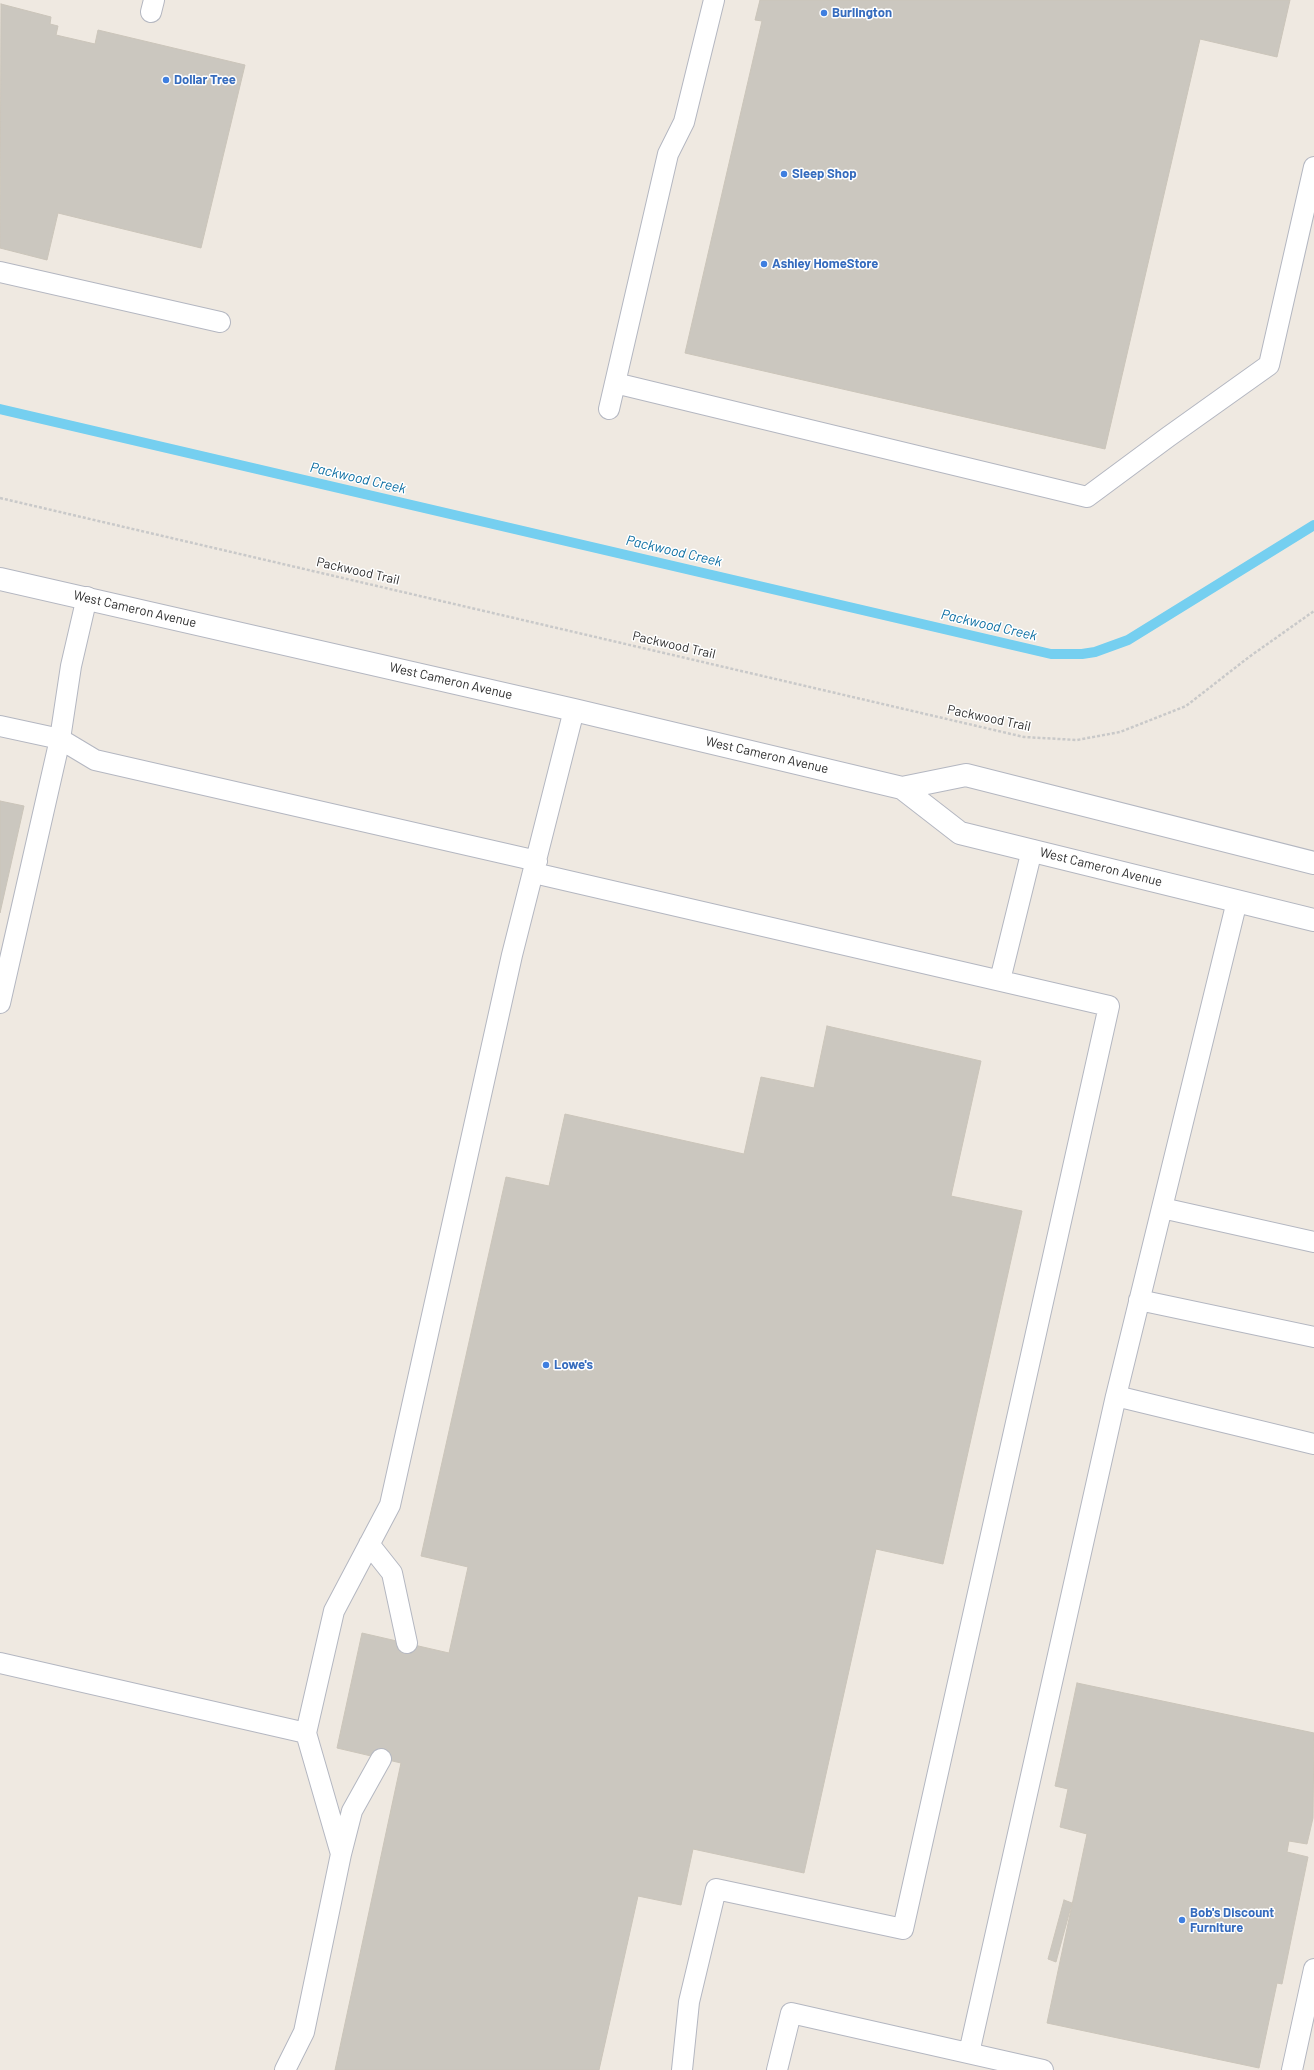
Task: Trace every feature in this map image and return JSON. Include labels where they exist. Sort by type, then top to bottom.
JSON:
[{"type":"street","name":"West Cameron Avenue","points":[[0,579],[87,597],[902,788],[960,833],[1314,920]]},
{"type":"street","name":"West Cameron Avenue","points":[[902,788],[966,775],[1314,863]]},
{"type":"lane","points":[[609,409],[668,154],[684,122],[714,0]]},
{"type":"lane","points":[[615,383],[1087,497],[1168,436],[1269,365],[1314,167]]},
{"type":"lane","points":[[0,272],[220,322]]},
{"type":"lane","points":[[0,1003],[60,739],[71,666],[87,597]]},
{"type":"lane","points":[[341,1854],[306,1733],[334,1611],[390,1505],[510,963],[536,867],[574,710]]},
{"type":"lane","points":[[0,726],[60,739],[95,760],[1109,1006],[904,1929],[716,1889],[689,2002],[682,2070]]},
{"type":"lane","points":[[1000,980],[1032,850]]},
{"type":"lane","points":[[969,2053],[1116,1396],[1237,901]]},
{"type":"lane","points":[[1162,1208],[1314,1242]]},
{"type":"lane","points":[[1139,1300],[1314,1337]]},
{"type":"lane","points":[[1116,1396],[1314,1444]]},
{"type":"lane","points":[[369,1544],[392,1573],[407,1643]]},
{"type":"lane","points":[[0,1663],[306,1733]]},
{"type":"lane","points":[[285,2070],[304,2032],[341,1854],[352,1811],[381,1759]]},
{"type":"lane","points":[[1292,2070],[1314,1969]]},
{"type":"lane","points":[[777,2070],[791,2013],[1044,2070]]},
{"type":"path","name":"Packwood Trail","points":[[0,498],[1024,737],[1077,740],[1120,732],[1186,706],[1249,657],[1314,610]]},
{"type":"building","points":[[760,0],[1290,0],[1277,57],[1200,39],[1105,449],[685,353],[762,21],[755,20]]},
{"type":"building","points":[[1,4],[51,17],[50,24],[58,26],[56,35],[95,44],[98,30],[245,65],[201,248],[58,213],[47,260],[0,248]]},
{"type":"building","points":[[0,801],[24,806],[0,913]]},
{"type":"building","points":[[827,1026],[981,1061],[951,1196],[1022,1211],[943,1564],[876,1549],[804,1873],[693,1849],[681,1905],[638,1896],[599,2070],[335,2070],[401,1763],[337,1748],[362,1633],[449,1653],[468,1567],[421,1556],[506,1177],[549,1186],[565,1114],[744,1154],[761,1077],[814,1088]]},
{"type":"building","name":"Bob's Discount Furniture","points":[[1077,1683],[1314,1733],[1313,1818],[1307,1844],[1289,1841],[1287,1852],[1308,1857],[1282,1984],[1277,1983],[1259,2068],[1047,2023],[1087,1834],[1060,1827],[1068,1789],[1055,1786]]},
{"type":"building","points":[[1064,1900],[1072,1903],[1056,1962],[1048,1959]]},
{"type":"waterway","name":"Packwood Creek","points":[[0,409],[1051,654],[1082,654],[1095,652],[1128,640],[1314,525]]},
{"type":"place","name":"Burlington","points":[[824,13]]},
{"type":"place","name":"Dollar Tree","points":[[166,80]]},
{"type":"place","name":"Sleep Shop","points":[[784,174]]},
{"type":"place","name":"Ashley HomeStore","points":[[764,264]]},
{"type":"place","name":"Lowe's","points":[[546,1365]]},
{"type":"place","name":"Bob's Discount Furniture","points":[[1182,1920]]}]
